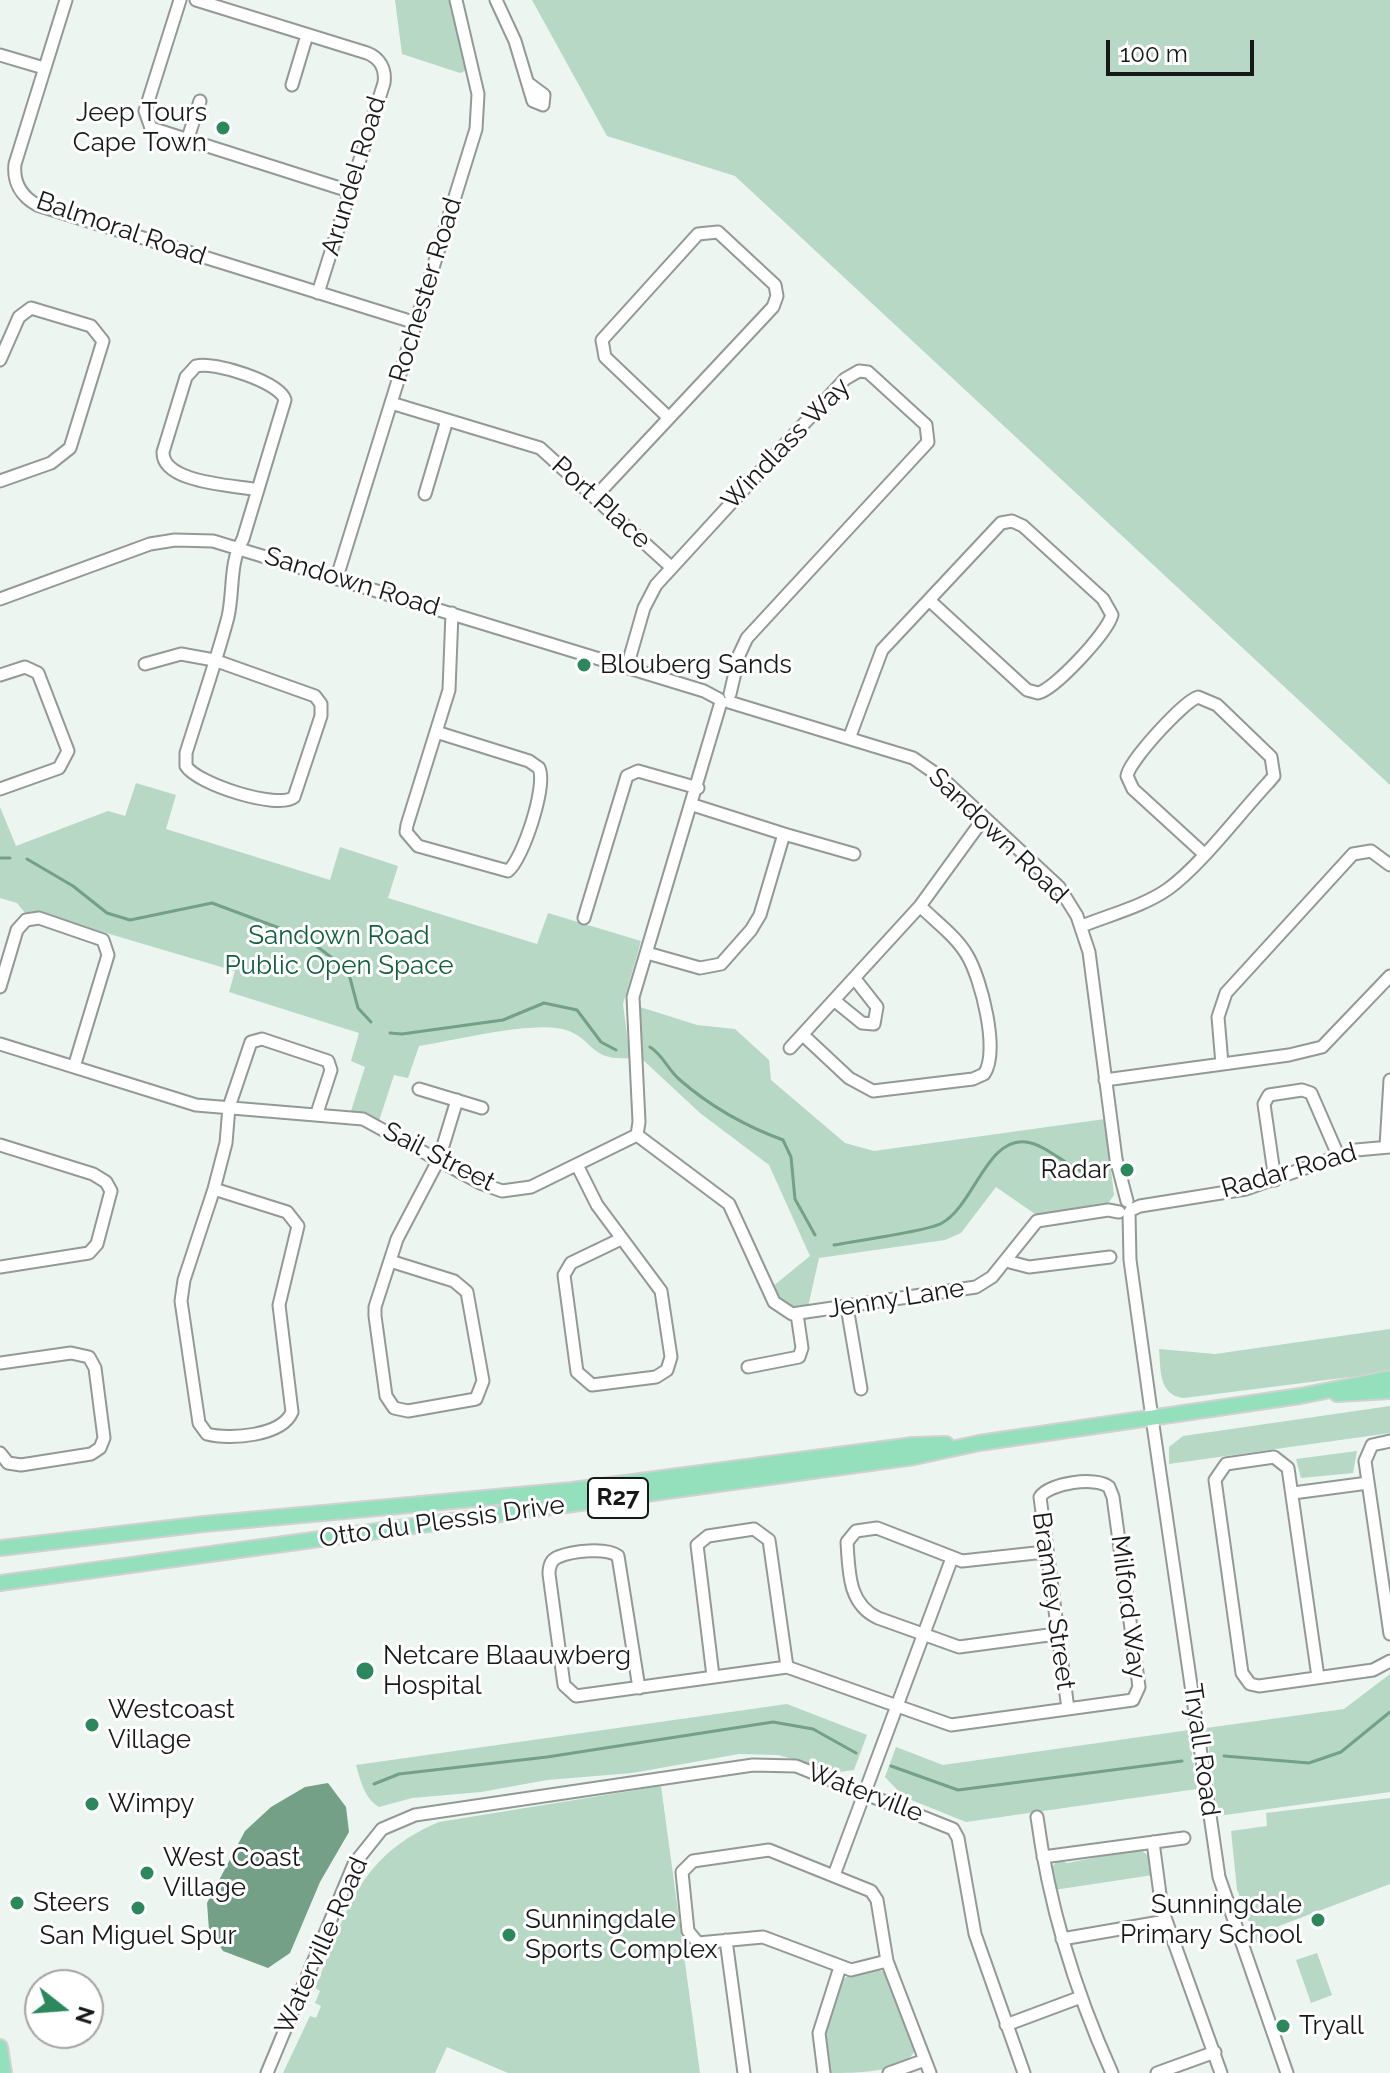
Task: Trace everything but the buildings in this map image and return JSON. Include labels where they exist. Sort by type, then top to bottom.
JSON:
[{"type":"main road","name":"R27","points":[[1152,1418],[1300,1396],[1390,1378]]},
{"type":"main road","name":"R27","points":[[1300,1396],[1390,1391]]},
{"type":"main road","name":"Otto du Plessis Drive","points":[[0,1583],[914,1457],[979,1443],[1152,1418]]},
{"type":"main road","name":"Otto du Plessis Drive","points":[[0,1548],[192,1525],[572,1490],[913,1445],[979,1443]]},
{"type":"main road","points":[[0,2047],[4,2073]]},
{"type":"street","name":"Balmoral Road","points":[[66,0],[15,164],[16,183],[27,198],[37,205],[416,323]]},
{"type":"street","points":[[180,0],[145,116],[154,130],[349,191]]},
{"type":"street","name":"Arundel Road","points":[[196,0],[371,55],[383,69],[384,83],[318,293]]},
{"type":"street","name":"Rochester Road","points":[[337,577],[478,119],[478,94],[456,0]]},
{"type":"street","points":[[496,0],[528,83]]},
{"type":"street","points":[[292,85],[307,35]]},
{"type":"street","points":[[0,55],[44,68]]},
{"type":"street","points":[[187,141],[200,101]]},
{"type":"street","points":[[596,496],[669,418],[776,302],[775,285],[718,232],[698,234],[602,340],[605,357],[669,418]]},
{"type":"street","points":[[0,360],[19,317],[31,308],[91,326],[103,341],[70,448],[51,463],[0,481]]},
{"type":"street","points":[[145,664],[174,654],[214,660],[315,696],[321,704],[321,716],[297,792],[286,802],[269,801],[202,780],[188,771],[186,753],[214,660],[228,617],[234,555],[258,490],[285,405],[283,392],[274,385],[211,365],[196,366],[186,377],[163,452],[165,465],[185,476],[258,490]]},
{"type":"street","name":"Windlass Way","points":[[627,667],[649,597],[671,567],[851,374],[859,371],[874,376],[926,425],[929,436],[926,446],[747,638],[725,698]]},
{"type":"street","name":"Port Place","points":[[391,403],[540,448],[671,567]]},
{"type":"street","points":[[425,494],[447,420]]},
{"type":"street","points":[[850,736],[876,659],[929,600],[1001,523],[1009,520],[1023,526],[1109,606],[1112,615],[1105,630],[1073,664],[1051,687],[1038,693],[1027,690],[929,600]]},
{"type":"street","name":"Sandown Road","points":[[0,599],[150,544],[201,539],[337,577],[850,736],[900,752],[925,765],[1059,887],[1082,926],[1089,952],[1152,1418]]},
{"type":"street","points":[[436,732],[529,761],[539,768],[541,790],[518,858],[508,871],[418,846],[408,836],[407,825],[453,665],[452,613]]},
{"type":"street","points":[[0,675],[25,667],[38,673],[68,751],[59,768],[0,789]]},
{"type":"street","points":[[1082,926],[1166,891],[1203,853],[1272,779],[1275,770],[1271,757],[1217,705],[1198,697],[1186,704],[1132,763],[1127,776],[1133,789],[1203,853]]},
{"type":"street","points":[[637,1135],[639,1107],[632,1004],[725,698]]},
{"type":"street","points":[[584,918],[627,776],[638,771],[698,788]]},
{"type":"street","points":[[693,805],[854,854]]},
{"type":"street","points":[[790,1048],[920,906],[984,818]]},
{"type":"street","points":[[647,953],[700,968],[721,964],[760,915],[784,834]]},
{"type":"street","points":[[1222,1064],[1218,1017],[1231,985],[1353,854],[1371,851],[1390,865]]},
{"type":"street","points":[[803,1035],[849,1078],[873,1091],[973,1079],[984,1074],[990,1053],[977,977],[958,942],[920,906]]},
{"type":"street","points":[[0,987],[17,930],[26,920],[39,918],[103,940],[108,955],[74,1067]]},
{"type":"street","points":[[1105,1080],[1322,1047],[1390,976]]},
{"type":"street","points":[[835,1001],[862,1023],[874,1024],[877,1007],[855,979]]},
{"type":"street","points":[[214,1189],[287,1212],[298,1226],[279,1305],[292,1412],[279,1427],[233,1436],[207,1434],[199,1423],[181,1301],[184,1280],[214,1189],[226,1143],[229,1107],[249,1044],[259,1039],[328,1061],[331,1070],[317,1113]]},
{"type":"street","name":"Sail Street","points":[[0,1044],[190,1103],[363,1119],[487,1187],[509,1191],[531,1187],[637,1135]]},
{"type":"street","points":[[1388,1146],[1390,1080]]},
{"type":"street","points":[[419,1089],[482,1108]]},
{"type":"street","points":[[1275,1180],[1264,1104],[1272,1094],[1311,1093],[1338,1155]]},
{"type":"street","points":[[390,1261],[454,1281],[467,1292],[483,1381],[476,1399],[408,1411],[399,1410],[389,1403],[375,1311],[390,1261],[406,1218],[439,1159],[457,1100]]},
{"type":"street","name":"Jenny Lane","points":[[637,1135],[729,1204],[774,1302],[783,1311],[797,1314],[970,1289],[987,1281],[1040,1220],[1124,1208]]},
{"type":"street","points":[[0,1145],[93,1174],[106,1182],[111,1191],[97,1244],[89,1253],[0,1267]]},
{"type":"street","name":"Radar Road","points":[[1124,1208],[1246,1189],[1338,1155],[1388,1146]]},
{"type":"street","points":[[577,1165],[597,1205],[661,1291],[671,1361],[667,1370],[656,1377],[592,1385],[577,1372],[565,1271],[574,1261],[621,1239]]},
{"type":"street","points":[[1006,1261],[1025,1267],[1110,1257]]},
{"type":"street","points":[[847,1307],[861,1389]]},
{"type":"street","name":"Jenny Lane","points":[[748,1367],[801,1355],[797,1314]]},
{"type":"street","points":[[0,1363],[71,1353],[89,1357],[95,1368],[104,1432],[100,1448],[81,1457],[21,1465],[8,1463],[0,1453]]},
{"type":"street","name":"Tryall Road","points":[[1152,1418],[1219,1877],[1287,2073]]},
{"type":"street","points":[[1390,1441],[1376,1443],[1366,1454],[1390,1634]]},
{"type":"street","points":[[1318,1677],[1288,1468],[1274,1457],[1226,1464],[1216,1476],[1242,1673],[1250,1684],[1259,1686],[1373,1670],[1390,1661]]},
{"type":"street","name":"Milford Way","points":[[787,1667],[951,1725],[1133,1700],[1139,1687],[1112,1490],[1099,1482],[1052,1487],[1042,1493]]},
{"type":"street","points":[[1293,1493],[1368,1483]]},
{"type":"street","name":"Bramley Street","points":[[1042,1493],[1039,1505],[1068,1709]]},
{"type":"street","points":[[1045,1552],[970,1562],[952,1558],[877,1528],[856,1531],[848,1539],[854,1592],[860,1608],[959,1647],[1056,1634]]},
{"type":"street","points":[[639,1688],[621,1561],[616,1553],[605,1550],[558,1557],[549,1569],[564,1685],[569,1693],[579,1696],[639,1688],[713,1676],[787,1667],[769,1540],[754,1529],[708,1536],[697,1545],[713,1676]]},
{"type":"street","points":[[834,1875],[952,1558]]},
{"type":"street","name":"Waterville","points":[[382,1829],[415,1815],[753,1765],[796,1766],[949,1826],[956,1833],[975,1934],[1024,2073]]},
{"type":"street","points":[[1037,1817],[1062,1939],[1081,1997],[1112,2073]]},
{"type":"street","name":"Waterville Road","points":[[267,2071],[354,1864],[382,1829]]},
{"type":"street","points":[[1043,1857],[1184,1838]]},
{"type":"street","points":[[1153,1842],[1166,1921],[1221,2073]]},
{"type":"street","points":[[887,1961],[851,1970],[763,1937],[703,1944],[690,1935],[681,1876],[689,1863],[769,1850],[874,1894],[887,1961],[930,2073]]},
{"type":"street","points":[[1062,1939],[1166,1921]]},
{"type":"street","points":[[726,1940],[744,2073]]},
{"type":"street","points":[[824,2073],[819,2033],[840,1967]]},
{"type":"street","points":[[1006,2025],[1081,1997]]},
{"type":"street","points":[[1157,2073],[1176,2070],[1215,2052]]},
{"type":"street","points":[[889,2073],[925,2060]]},
{"type":"green space","points":[[395,0],[450,0],[467,70],[460,73],[402,54]]},
{"type":"green space","points":[[532,0],[1390,0],[1390,785],[735,176],[607,136]]},
{"type":"green space","name":"Sandown Road Public Open Space","points":[[136,783],[176,795],[166,829],[330,880],[340,847],[398,866],[388,898],[537,944],[548,913],[641,941],[623,1004],[630,1058],[599,1053],[575,1034],[552,1028],[515,1029],[419,1046],[408,1078],[394,1075],[379,1121],[351,1111],[365,1067],[351,1061],[359,1033],[229,992],[235,971],[38,913],[26,914],[17,903],[0,898],[0,807],[16,846],[108,811],[125,816]]},
{"type":"green space","points":[[640,1007],[697,1025],[735,1029],[769,1060],[771,1080],[845,1143],[874,1151],[1105,1119],[1114,1195],[1106,1206],[1038,1216],[996,1187],[961,1233],[945,1240],[819,1258],[808,1307],[790,1306],[782,1302],[772,1287],[810,1256],[769,1165],[700,1113],[643,1060]]},
{"type":"green space","points":[[1390,1329],[1390,1372],[1184,1398],[1169,1392],[1162,1380],[1159,1349],[1215,1354]]},
{"type":"green space","points":[[1390,1406],[1390,1433],[1169,1464],[1169,1447],[1183,1436]]},
{"type":"green space","points":[[1357,1451],[1353,1473],[1301,1478],[1296,1459]]},
{"type":"green space","points":[[1390,1674],[1390,1792],[1218,1816],[1206,1728],[1344,1709]]},
{"type":"green space","points":[[787,1704],[867,1735],[854,1770],[839,1772],[778,1755],[739,1754],[632,1773],[547,1780],[481,1792],[412,1798],[379,1807],[367,1794],[356,1765]]},
{"type":"green space","points":[[1189,1730],[1197,1789],[966,1822],[904,1797],[885,1777],[896,1747],[943,1765]]},
{"type":"green space","name":"Sunningdale Sports Complex","points":[[661,1786],[700,2073],[508,2073],[447,2047],[435,2073],[283,2073],[310,2016],[316,2018],[321,2006],[315,2003],[320,1991],[315,1988],[346,1912],[372,1870],[389,1852],[411,1836],[439,1822]]},
{"type":"green space","points":[[1390,1798],[1390,1884],[1271,1929],[1273,1936],[1256,1942],[1237,1889],[1231,1831],[1267,1826],[1266,1813]]},
{"type":"green space","points":[[1140,1849],[1150,1857],[1153,1875],[1054,1890],[1051,1868],[1058,1860],[1067,1863]]},
{"type":"green space","points":[[1317,1953],[1332,1995],[1311,2003],[1296,1960]]},
{"type":"green space","points":[[880,1970],[886,1973],[915,2049],[902,2063],[891,2067],[865,2072],[830,2073],[827,2025],[836,1989],[850,1976]]},
{"type":"shaded area","points":[[328,1783],[346,1807],[349,1832],[320,1882],[290,1953],[268,1968],[223,1951],[209,1930],[207,1903],[245,1831],[271,1807],[305,1787]]},
{"type":"waterway","points":[[0,858],[10,858]]},
{"type":"waterway","points":[[27,859],[73,886],[107,913],[130,920],[212,903],[306,938],[340,964],[350,978],[358,1008],[371,1022]]},
{"type":"waterway","points":[[390,1033],[503,1020],[544,1003],[577,1010],[601,1042],[616,1050]]},
{"type":"waterway","points":[[650,1047],[676,1076],[704,1099],[755,1129],[783,1140],[791,1157],[795,1199],[815,1235]]},
{"type":"waterway","points":[[834,1245],[942,1223],[963,1202],[991,1161],[1013,1143],[1034,1144],[1091,1175]]},
{"type":"waterway","points":[[1224,1756],[1309,1763],[1341,1752],[1390,1712]]},
{"type":"waterway","points":[[374,1784],[399,1774],[547,1757],[773,1722],[813,1729],[856,1753]]},
{"type":"waterway","points":[[891,1766],[958,1790],[1182,1761]]},
{"type":"place","name":"Jeep Tours Cape Town","points":[[223,128]]},
{"type":"place","name":"Blouberg Sands","points":[[584,665]]},
{"type":"place","name":"Radar","points":[[1127,1170]]},
{"type":"place","name":"Netcare Blaauwberg Hospital","points":[[365,1671]]},
{"type":"place","name":"Westcoast Village","points":[[92,1725]]},
{"type":"place","name":"Wimpy","points":[[92,1804]]},
{"type":"place","name":"West Coast Village","points":[[147,1873]]},
{"type":"place","name":"Steers","points":[[17,1903]]},
{"type":"place","name":"San Miguel Spur","points":[[138,1908]]},
{"type":"place","name":"Sunningdale Primary School","points":[[1318,1920]]},
{"type":"place","name":"Sunningdale Sports Complex","points":[[509,1935]]},
{"type":"place","name":"Tryall","points":[[1283,2026]]}]
